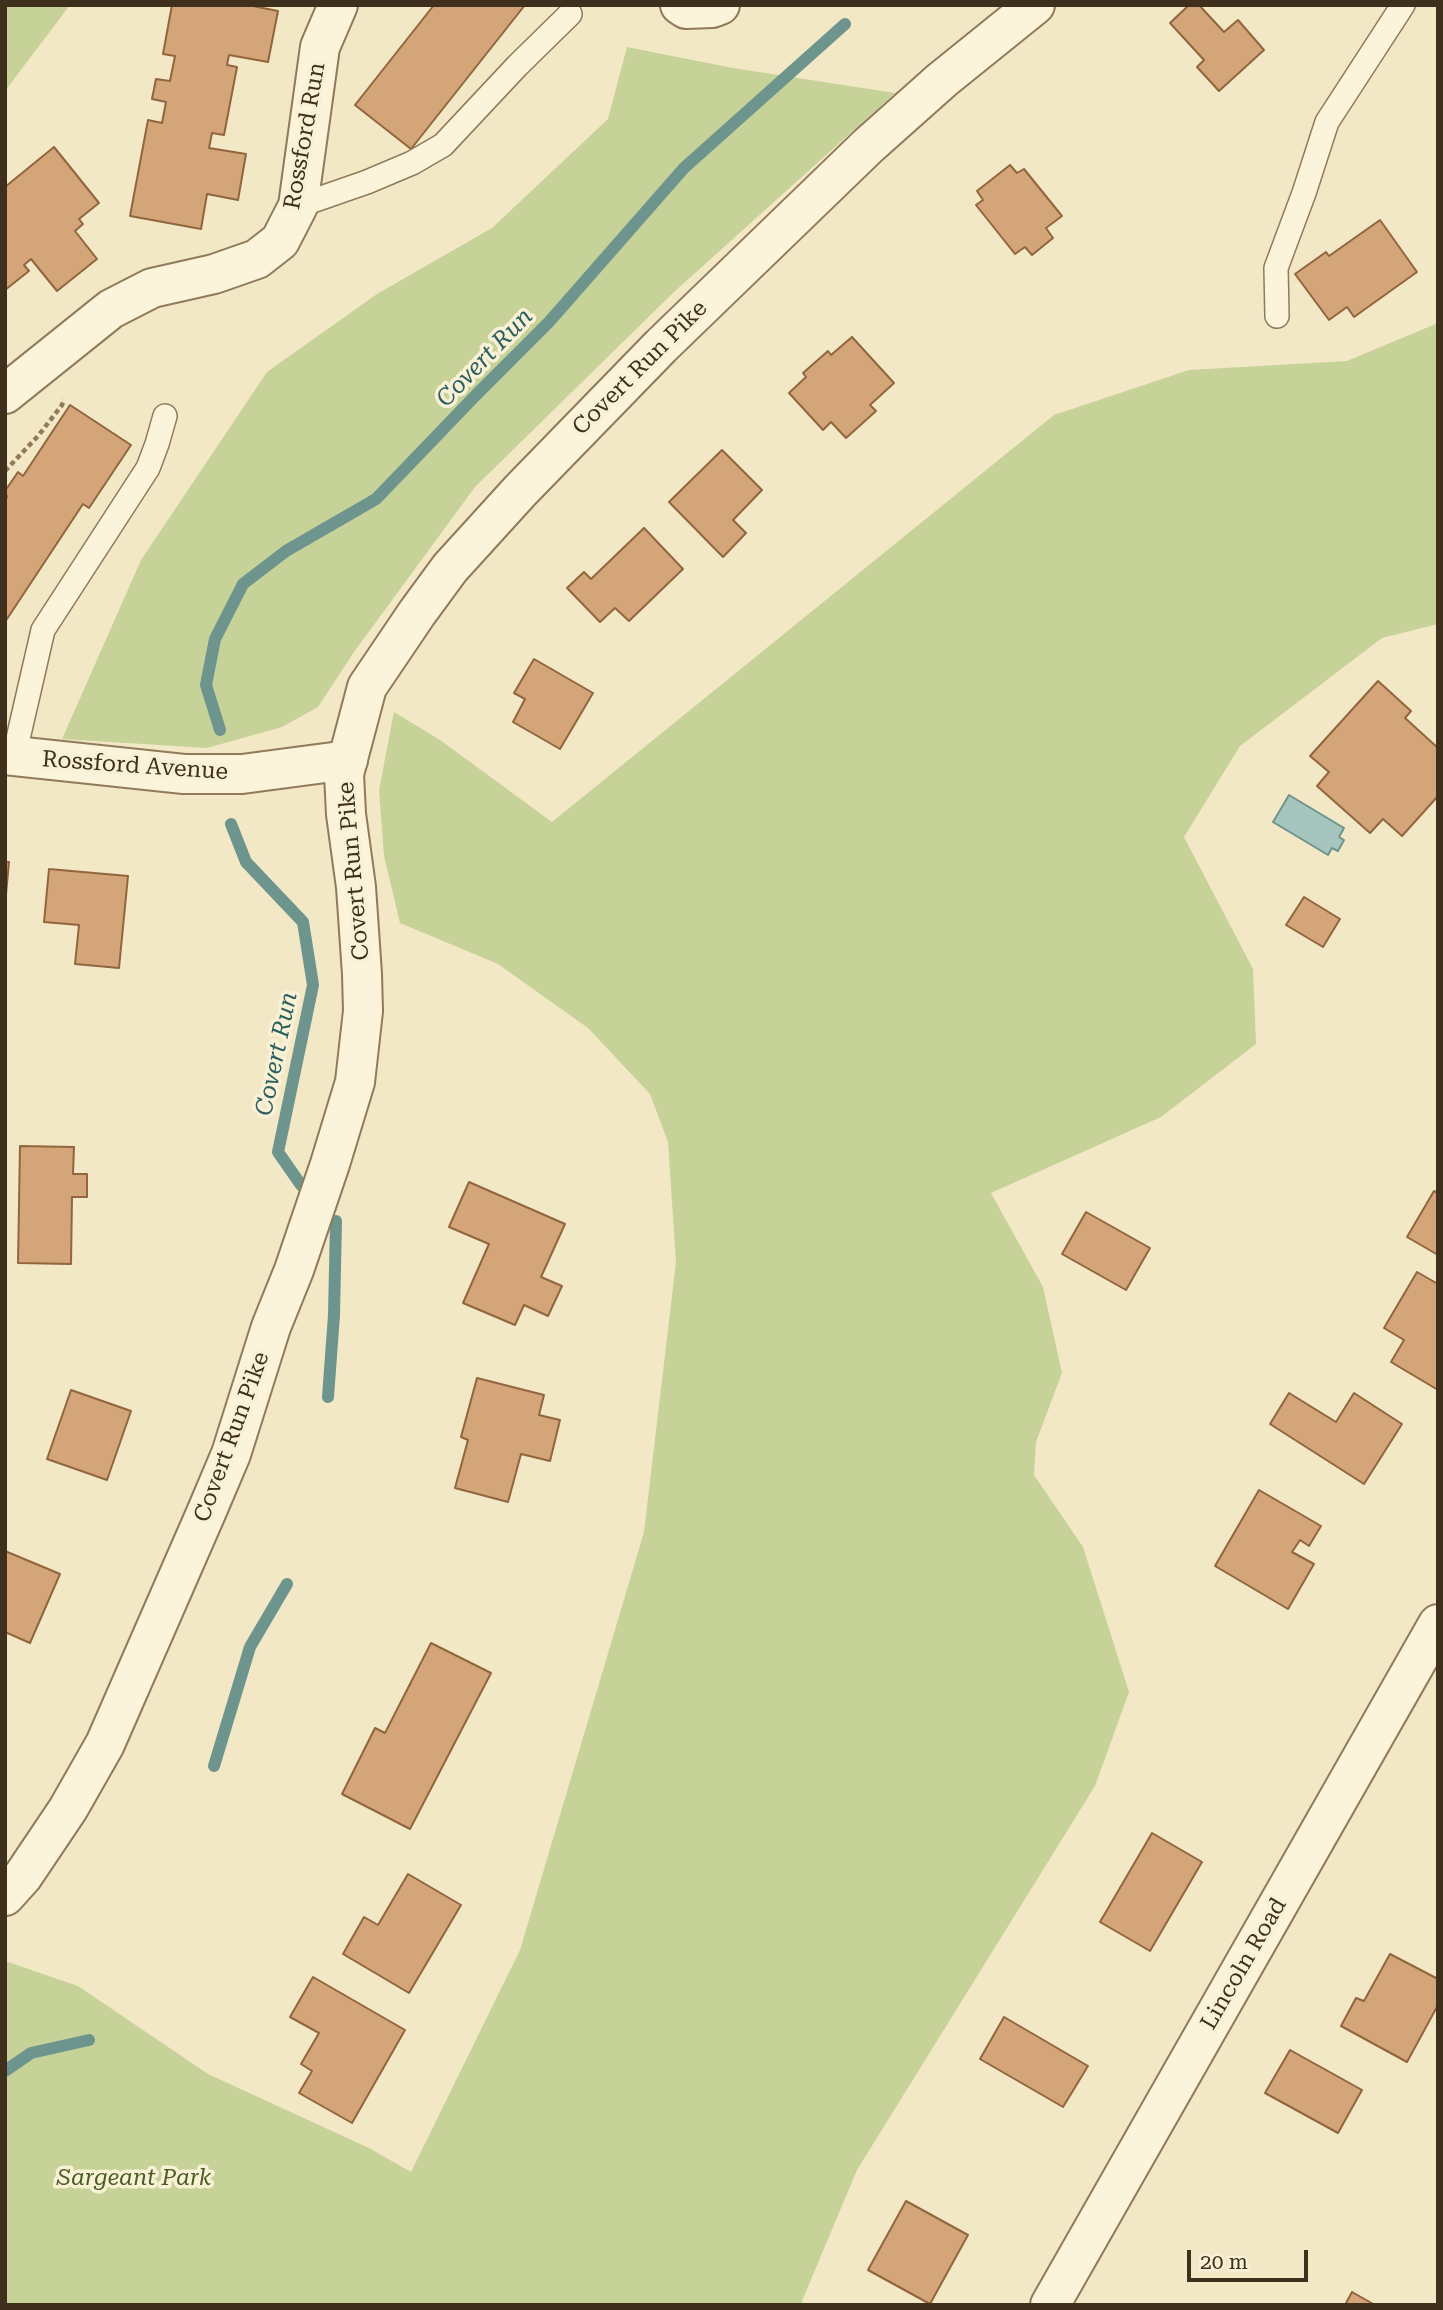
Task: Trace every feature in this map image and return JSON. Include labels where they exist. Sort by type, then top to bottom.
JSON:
[{"type":"street","name":"Rossford Run","points":[[5,394],[111,309],[152,288],[214,274],[257,259],[280,241],[298,206],[320,47],[338,5]]},
{"type":"street","points":[[680,5],[686,9],[720,5]]},
{"type":"street","name":"Covert Run Pike","points":[[5,1896],[23,1876],[68,1809],[119,1716],[231,1454],[271,1327],[294,1270],[345,1117],[355,1082],[363,1011],[356,887],[346,814],[344,774],[367,687],[450,568],[660,346],[772,236],[942,80],[1035,5]]},
{"type":"street","name":"Rossford Avenue","points":[[9,755],[184,774],[242,774],[348,760]]},
{"type":"street","name":"Lincoln Road","points":[[1051,2305],[1438,1624]]},
{"type":"lane","points":[[1277,316],[1276,268],[1304,193],[1326,122],[1403,5]]},
{"type":"lane","points":[[298,206],[378,178],[443,145],[570,14]]},
{"type":"lane","points":[[9,755],[43,630],[148,468],[164,416]]},
{"type":"green space","points":[[5,5],[70,5],[5,91]]},
{"type":"green space","points":[[627,47],[733,68],[895,93],[674,292],[475,487],[354,652],[318,707],[282,727],[207,748],[62,739],[141,560],[267,372],[377,294],[492,228],[608,119]]},
{"type":"green space","name":"Sargeant Park","points":[[1438,323],[1438,624],[1382,638],[1240,746],[1184,837],[1253,969],[1256,1044],[1161,1117],[991,1193],[1043,1287],[1062,1373],[1036,1442],[1034,1475],[1083,1547],[1129,1692],[1095,1786],[857,2170],[802,2301],[803,2305],[5,2305],[5,1961],[78,1986],[208,2074],[369,2148],[411,2172],[520,1950],[644,1532],[676,1262],[668,1142],[650,1094],[588,1028],[498,964],[400,923],[384,856],[379,790],[394,712],[440,740],[552,822],[1054,415],[1189,370],[1347,361]]},
{"type":"water","points":[[1289,795],[1344,828],[1339,837],[1344,840],[1338,851],[1332,848],[1328,855],[1273,822]]},
{"type":"building","points":[[172,5],[248,5],[278,11],[268,62],[229,55],[227,65],[237,67],[224,135],[212,133],[209,148],[246,154],[238,200],[207,194],[201,229],[130,216],[148,120],[162,123],[166,102],[152,99],[156,79],[170,81],[175,56],[163,54]]},
{"type":"building","points":[[434,5],[525,5],[411,149],[355,105]]},
{"type":"building","points":[[1189,5],[1199,5],[1224,32],[1238,20],[1264,50],[1219,91],[1197,67],[1204,60],[1170,23]]},
{"type":"building","points":[[54,147],[99,203],[79,219],[83,224],[75,231],[97,259],[57,291],[31,259],[24,265],[29,271],[5,290],[5,187]]},
{"type":"building","points":[[1010,165],[1017,173],[1024,169],[1062,216],[1046,228],[1053,238],[1032,255],[1025,247],[1015,254],[976,205],[983,200],[977,191]]},
{"type":"building","points":[[1380,220],[1417,272],[1354,317],[1347,307],[1329,320],[1295,274],[1326,252],[1329,256]]},
{"type":"building","points":[[852,337],[894,383],[870,405],[876,411],[846,438],[831,422],[823,430],[789,393],[806,377],[803,373],[828,351],[831,355]]},
{"type":"building","points":[[70,405],[131,445],[89,508],[83,504],[5,622],[5,491],[18,472],[23,476]]},
{"type":"building","points":[[722,450],[762,490],[733,520],[746,533],[723,557],[669,502]]},
{"type":"building","points":[[644,528],[683,569],[629,621],[615,608],[600,622],[567,588],[584,572],[591,579]]},
{"type":"building","points":[[534,659],[593,693],[560,749],[513,722],[525,699],[514,693]]},
{"type":"building","points":[[1378,681],[1411,711],[1405,718],[1438,748],[1438,796],[1402,836],[1383,819],[1370,833],[1317,786],[1329,772],[1310,756]]},
{"type":"building","points":[[5,862],[9,862],[5,905]]},
{"type":"building","points":[[49,869],[128,876],[119,968],[75,964],[79,925],[44,922]]},
{"type":"building","points":[[1304,897],[1340,919],[1323,947],[1286,925]]},
{"type":"building","points":[[20,1146],[74,1147],[73,1174],[87,1174],[87,1197],[72,1197],[71,1264],[18,1263]]},
{"type":"building","points":[[469,1182],[565,1224],[541,1277],[562,1286],[548,1316],[524,1305],[515,1325],[463,1303],[489,1244],[449,1227]]},
{"type":"building","points":[[1434,1191],[1438,1193],[1438,1255],[1407,1237]]},
{"type":"building","points":[[1086,1212],[1150,1248],[1126,1290],[1062,1254]]},
{"type":"building","points":[[1417,1272],[1438,1284],[1438,1390],[1391,1362],[1404,1340],[1384,1328]]},
{"type":"building","points":[[477,1378],[544,1395],[539,1415],[560,1420],[550,1461],[521,1454],[508,1502],[455,1488],[468,1440],[461,1437]]},
{"type":"building","points":[[71,1390],[131,1411],[107,1480],[47,1459]]},
{"type":"building","points":[[1289,1393],[1336,1422],[1354,1393],[1402,1424],[1364,1484],[1270,1424]]},
{"type":"building","points":[[1259,1490],[1321,1526],[1309,1546],[1300,1540],[1292,1552],[1314,1564],[1288,1609],[1215,1566]]},
{"type":"building","points":[[5,1551],[60,1574],[30,1643],[5,1632]]},
{"type":"building","points":[[431,1643],[491,1673],[410,1829],[342,1794],[375,1728],[385,1733]]},
{"type":"building","points":[[1152,1833],[1202,1862],[1150,1951],[1100,1922]]},
{"type":"building","points":[[408,1874],[461,1905],[409,1993],[343,1954],[364,1917],[378,1925]]},
{"type":"building","points":[[1390,1954],[1438,1979],[1438,2005],[1407,2062],[1341,2026],[1356,1998],[1364,2001]]},
{"type":"building","points":[[313,1977],[405,2030],[352,2123],[299,2093],[312,2071],[301,2064],[319,2033],[290,2017]]},
{"type":"building","points":[[1004,2017],[1088,2066],[1063,2107],[980,2059]]},
{"type":"building","points":[[1290,2050],[1362,2090],[1338,2133],[1265,2093]]},
{"type":"building","points":[[906,2201],[968,2235],[930,2304],[868,2270]]},
{"type":"building","points":[[1352,2292],[1375,2305],[1345,2305]]},
{"type":"waterway","name":"Covert Run","points":[[220,730],[206,685],[215,639],[243,584],[286,551],[376,499],[549,322],[684,168],[845,24]]},
{"type":"waterway","name":"Covert Run","points":[[231,824],[246,862],[303,922],[313,985],[278,1152],[301,1185]]},
{"type":"waterway","name":"Covert Run","points":[[328,1397],[334,1315],[336,1221]]},
{"type":"waterway","name":"Covert Run","points":[[214,1766],[250,1647],[287,1584]]},
{"type":"waterway","name":"Covert Run","points":[[5,2071],[31,2053],[89,2040]]}]
